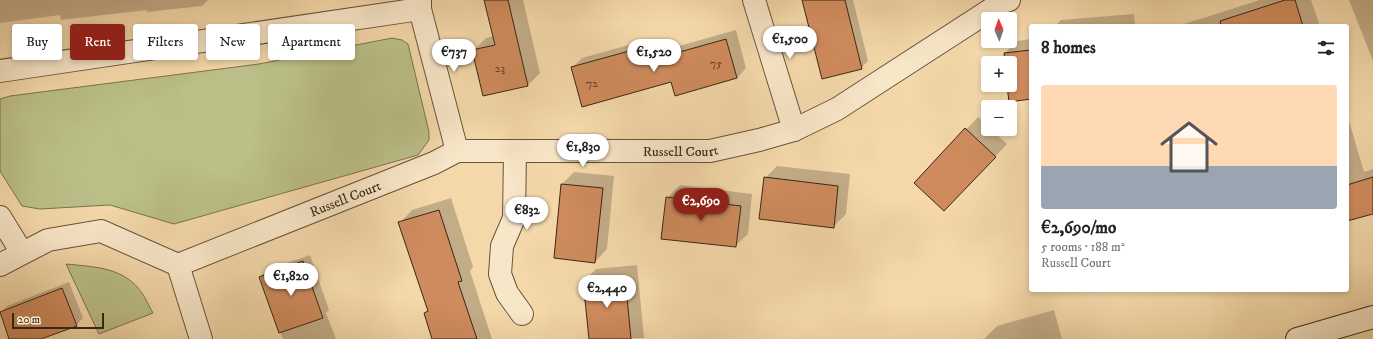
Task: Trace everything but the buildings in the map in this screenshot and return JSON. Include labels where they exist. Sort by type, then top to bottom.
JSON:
[{"type":"street","points":[[754,0],[794,130]]},
{"type":"street","name":"Russell Court","points":[[178,265],[434,163],[457,151],[515,152],[710,150],[759,140],[794,130],[837,109],[1003,1]]},
{"type":"street","points":[[0,71],[420,5],[457,151]]},
{"type":"street","points":[[515,152],[514,218],[502,246],[500,274],[507,293],[522,314]]},
{"type":"street","points":[[0,217],[22,253]]},
{"type":"street","points":[[0,265],[48,240],[101,231],[178,265],[201,339]]},
{"type":"street","points":[[1297,339],[1373,318]]},
{"type":"green space","points":[[392,38],[402,40],[408,44],[429,132],[429,140],[418,155],[174,224],[110,205],[40,209],[22,206],[0,171],[0,99],[10,96],[259,64],[279,60],[355,60],[355,45]]},
{"type":"green space","points":[[66,264],[108,270],[127,278],[135,284],[142,293],[153,313],[99,334]]}]
